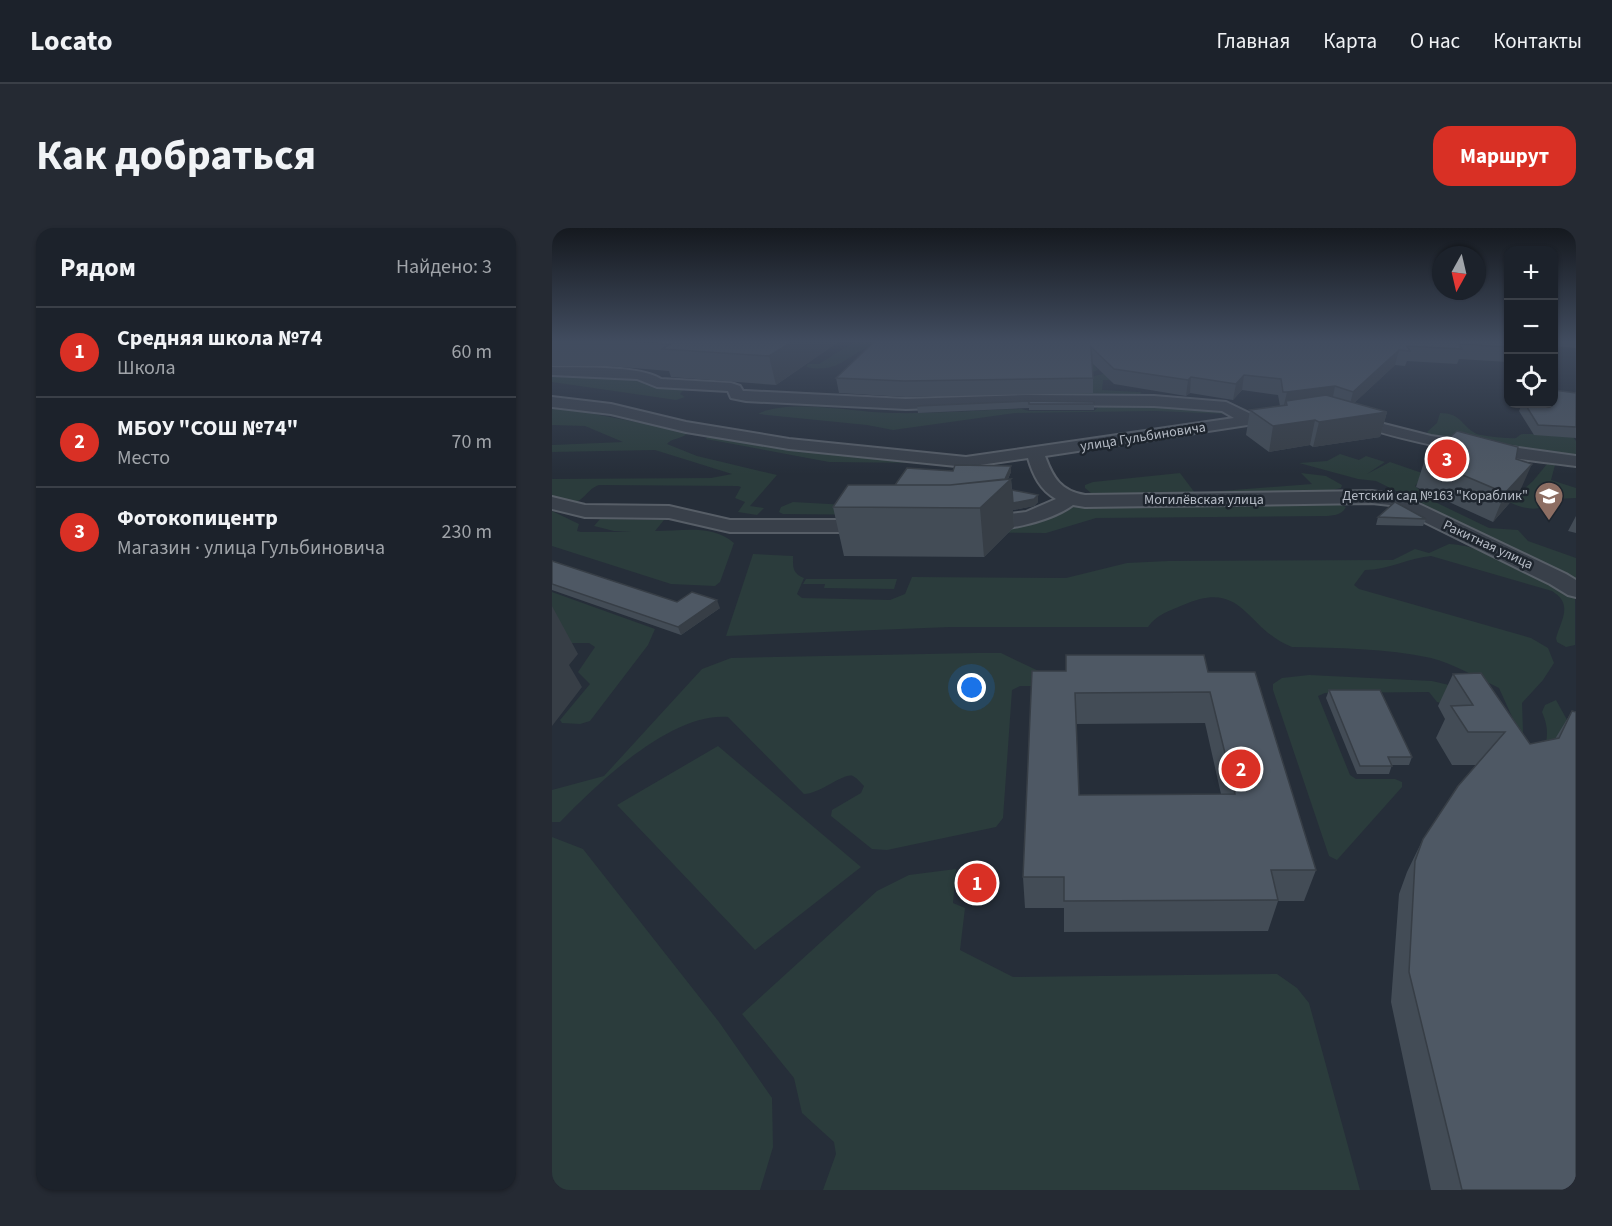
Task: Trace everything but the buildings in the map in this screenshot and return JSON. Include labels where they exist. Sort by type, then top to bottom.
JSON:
[{"type":"street","name":"улица Гульбиновича","points":[[692,385],[731,387],[735,389],[736,394],[746,396],[906,404],[1027,400],[1148,400],[1226,407],[1250,420]]},
{"type":"street","name":"улица Гульбиновича","points":[[552,402],[611,409],[686,427],[841,451],[966,462],[1299,414]]},
{"type":"street","points":[[1332,410],[1387,430],[1427,441],[1576,461]]},
{"type":"street","name":"Могилёвская улица","points":[[1035,453],[1050,489],[1070,498],[1085,501],[1224,501],[1372,497],[1398,502]]},
{"type":"street","points":[[955,525],[1032,516],[1052,511],[1070,498]]},
{"type":"street","name":"Ракитная улица","points":[[1398,502],[1558,579],[1576,590]]},
{"type":"street","points":[[552,503],[585,511],[679,513],[730,526],[899,526]]},
{"type":"shaded area","points":[[572,385],[671,385],[685,388],[680,394],[685,397],[676,400]]},
{"type":"shaded area","points":[[1021,385],[1103,385],[1102,390],[1141,392],[1140,396],[1009,396],[998,394]]},
{"type":"shaded area","points":[[1112,403],[1219,409],[1228,414],[1155,411],[1015,413],[893,430],[867,425],[758,414],[771,409],[787,407],[892,413],[1022,409],[1029,411],[1094,411],[1100,405]]},
{"type":"shaded area","points":[[552,406],[684,431],[687,434],[667,444],[697,456],[777,475],[750,506],[764,508],[757,515],[738,512],[745,502],[735,498],[741,487],[738,486],[599,485],[575,502],[552,500],[552,479],[711,478],[732,474],[655,450],[552,452],[552,445],[623,442],[585,426],[552,425]]},
{"type":"shaded area","points":[[1440,413],[1452,415],[1475,433],[1488,436],[1516,438],[1522,434],[1569,432],[1576,441],[1576,456],[1432,437],[1427,432],[1437,423]]},
{"type":"shaded area","points":[[714,436],[841,454],[923,460],[923,463],[829,462],[706,439]]},
{"type":"shaded area","points":[[1340,454],[1359,460],[1366,456],[1385,462],[1367,474],[1390,462],[1422,473],[1423,477],[1415,486],[1433,501],[1489,528],[1518,530],[1528,541],[1576,558],[1576,580],[1376,481],[1358,479],[1299,463],[1327,461]]},
{"type":"shaded area","points":[[1547,464],[1555,465],[1551,480],[1576,488],[1576,498],[1553,499],[1533,509],[1509,502],[1533,481]]},
{"type":"shaded area","points":[[1180,473],[1195,493],[1312,484],[1301,473],[1326,476],[1342,485],[1341,488],[1320,493],[1114,496],[1091,493],[1085,488],[1085,485],[1093,482]]},
{"type":"shaded area","points":[[1331,501],[1346,507],[1340,513],[1327,516],[1096,518],[1046,533],[831,531],[1013,527],[1035,524],[1081,504]]},
{"type":"shaded area","points":[[793,502],[847,505],[891,515],[783,514],[779,512],[781,507]]},
{"type":"shaded area","points":[[552,511],[579,524],[577,531],[581,532],[631,532],[594,526],[600,519],[664,520],[655,531],[706,531],[716,533],[734,543],[720,582],[715,586],[671,584],[552,546]]},
{"type":"shaded area","points":[[1449,544],[1497,556],[1548,582],[1575,599],[1575,645],[1566,647],[1557,642],[1564,606],[1552,591],[1431,556],[1365,570],[1354,585],[1359,589],[1531,638],[1548,648],[1554,663],[1543,680],[1522,703],[1523,733],[1518,730],[1499,688],[1457,667],[1431,658],[1397,652],[1292,647],[1276,639],[1232,601],[1219,598],[1203,598],[1173,609],[1159,616],[1148,627],[950,627],[726,636],[753,554],[793,556],[795,572],[804,578],[797,594],[802,598],[890,600],[905,594],[912,577],[1066,578],[1127,563],[1168,561],[1393,560],[1415,549],[1429,553]]},
{"type":"shaded area","points":[[806,579],[897,579],[894,589],[824,588],[825,584],[803,584]]},
{"type":"shaded area","points":[[552,592],[655,629],[648,645],[590,721],[580,724],[562,723],[560,720],[590,684],[578,672],[595,647],[589,643],[552,643]]},
{"type":"shaded area","points":[[1001,653],[1047,675],[1044,686],[1020,686],[1012,690],[1003,818],[996,827],[887,850],[872,849],[831,816],[832,810],[861,793],[864,786],[857,779],[853,776],[844,777],[817,791],[804,794],[728,717],[706,718],[683,726],[660,738],[615,770],[560,822],[552,822],[552,790],[604,776],[702,669],[731,658]]},
{"type":"shaded area","points":[[1309,675],[1432,681],[1449,685],[1441,703],[1437,702],[1429,692],[1325,693],[1318,696],[1350,775],[1356,779],[1395,779],[1402,782],[1402,787],[1337,860],[1329,856],[1273,690],[1273,684],[1282,678]]},
{"type":"shaded area","points":[[1556,700],[1576,736],[1543,755],[1547,733],[1542,712],[1545,705]]},
{"type":"shaded area","points":[[718,746],[861,867],[755,950],[617,805]]},
{"type":"shaded area","points":[[552,837],[583,849],[719,1022],[772,1098],[773,1147],[760,1190],[552,1190]]},
{"type":"shaded area","points":[[956,869],[953,903],[965,908],[960,950],[1013,977],[1277,974],[1297,988],[1309,1003],[1360,1190],[823,1190],[836,1154],[834,1142],[802,1113],[794,1078],[742,1014],[877,891],[909,875]]},
{"type":"place","name":"Фотокопицентр","points":[[1447,459]]},
{"type":"place","name":"Детский сад №163 \"Кораблик\"","points":[[1549,522]]},
{"type":"place","name":"МБОУ \"СОШ №74\"","points":[[1241,769]]},
{"type":"place","name":"Средняя школа №74","points":[[977,883]]}]
